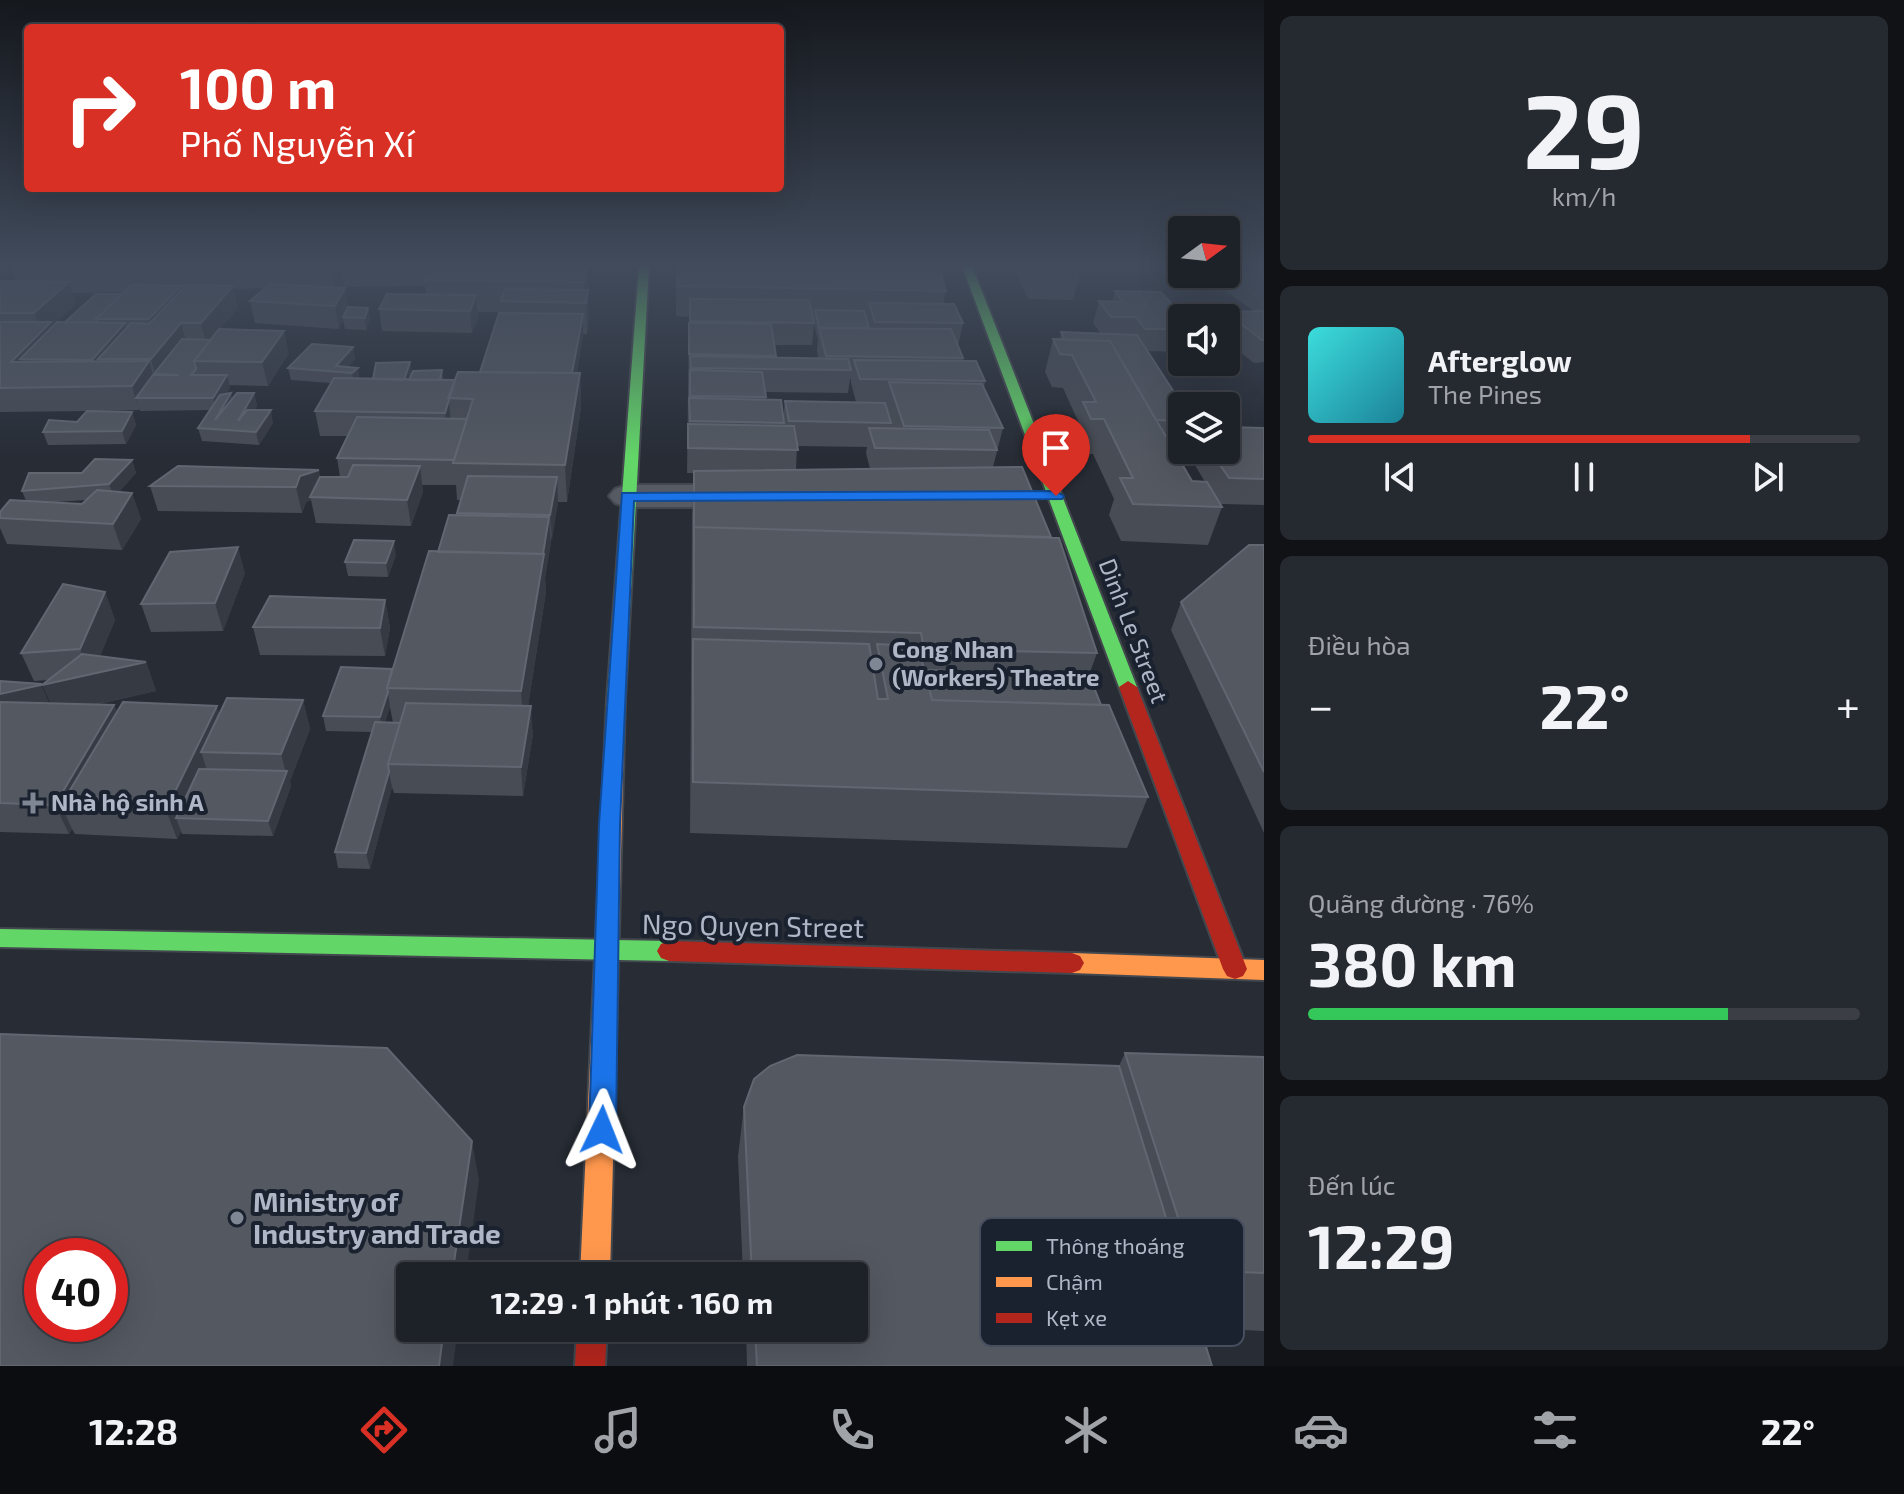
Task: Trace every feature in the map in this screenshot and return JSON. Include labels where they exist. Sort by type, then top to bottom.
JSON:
[{"type":"street","points":[[596,1262],[604,1101],[610,824],[627,496],[639,330]]},
{"type":"street","name":"Dinh Le Street","points":[[992,330],[1235,969]]},
{"type":"street","points":[[627,496],[785,496]]},
{"type":"street","points":[[1018,496],[1056,496]]},
{"type":"street","name":"Ngo Quyen Street","points":[[0,938],[607,950],[1264,970]]},
{"type":"street","points":[[590,1366],[591,1342]]},
{"type":"building","points":[[0,330],[43,330],[11,362],[149,361],[132,386],[0,388]]},
{"type":"building","points":[[49,330],[119,330],[92,360],[20,359]]},
{"type":"building","points":[[125,330],[175,330],[151,359],[98,359]]},
{"type":"building","points":[[218,330],[284,331],[262,362],[194,361]]},
{"type":"building","points":[[494,330],[580,330],[572,373],[480,372]]},
{"type":"building","points":[[689,330],[772,330],[776,356],[689,354]]},
{"type":"building","points":[[819,330],[951,330],[963,358],[826,356]]},
{"type":"building","points":[[1249,330],[1264,330],[1262,340]]},
{"type":"building","points":[[1061,332],[1137,335],[1174,392],[1168,392],[1168,420],[1156,420],[1110,341],[1065,340]]},
{"type":"building","points":[[182,339],[211,340],[194,361],[196,369],[191,375],[227,375],[213,398],[136,398],[153,375],[179,375],[154,374]]},
{"type":"building","points":[[1053,339],[1110,341],[1168,440],[1168,464],[1182,464],[1192,481],[1207,482],[1222,507],[1133,504],[1120,478],[1133,478],[1104,419],[1091,419],[1083,402],[1096,402],[1072,355],[1060,354]]},
{"type":"building","points":[[312,344],[353,347],[336,366],[358,368],[352,373],[288,368]]},
{"type":"building","points":[[690,356],[848,359],[851,370],[691,368]]},
{"type":"building","points":[[854,360],[976,361],[985,381],[860,379]]},
{"type":"building","points":[[410,362],[404,380],[373,379],[376,363]]},
{"type":"building","points":[[442,370],[440,380],[409,380],[413,371]]},
{"type":"building","points":[[690,370],[762,372],[766,397],[690,396]]},
{"type":"building","points":[[458,372],[580,373],[565,465],[453,463],[473,399],[448,398]]},
{"type":"building","points":[[334,378],[455,380],[445,413],[315,411]]},
{"type":"building","points":[[889,382],[982,384],[1003,428],[904,426]]},
{"type":"building","points":[[231,393],[215,420],[237,393],[254,393],[238,421],[247,410],[271,410],[256,432],[198,428],[220,395]]},
{"type":"building","points":[[689,398],[781,400],[784,423],[690,421]]},
{"type":"building","points":[[785,401],[885,403],[891,423],[789,421]]},
{"type":"building","points":[[87,411],[132,412],[122,431],[43,432],[49,420],[77,422]]},
{"type":"building","points":[[357,417],[467,419],[454,460],[337,458]]},
{"type":"building","points":[[688,424],[794,426],[798,450],[688,448]]},
{"type":"building","points":[[1240,427],[1264,428],[1264,479],[1229,478],[1220,464],[1240,464]]},
{"type":"building","points":[[869,428],[989,430],[997,450],[875,448]]},
{"type":"building","points":[[95,459],[132,460],[109,484],[22,491],[29,473],[82,473]]},
{"type":"building","points":[[353,465],[420,466],[407,500],[310,497],[320,477],[348,477]]},
{"type":"building","points":[[178,466],[319,470],[300,476],[296,487],[150,486]]},
{"type":"building","points":[[1022,467],[1051,537],[694,527],[694,471]]},
{"type":"building","points":[[468,476],[557,477],[550,515],[457,513]]},
{"type":"building","points":[[97,490],[132,493],[113,524],[0,518],[0,512],[10,500],[82,504]]},
{"type":"building","points":[[449,515],[549,517],[543,554],[438,552]]},
{"type":"building","points":[[694,527],[1059,538],[1097,653],[924,649],[921,633],[694,627]]},
{"type":"building","points":[[354,540],[394,541],[386,563],[345,562]]},
{"type":"building","points":[[1249,545],[1264,545],[1264,772],[1181,602]]},
{"type":"building","points":[[238,547],[215,603],[141,604],[170,552]]},
{"type":"building","points":[[429,551],[544,554],[521,691],[387,688]]},
{"type":"building","points":[[63,584],[105,592],[80,649],[21,653]]},
{"type":"building","points":[[270,596],[385,600],[380,628],[253,627]]},
{"type":"building","points":[[693,639],[869,644],[878,699],[888,699],[877,644],[918,646],[932,700],[1109,705],[1148,797],[693,782]]},
{"type":"building","points":[[82,654],[146,662],[42,685]]},
{"type":"building","points":[[341,667],[392,669],[380,717],[323,716]]},
{"type":"building","points":[[925,670],[1089,675],[1101,705],[932,700]]},
{"type":"building","points":[[0,681],[41,684],[41,685],[0,694]]},
{"type":"building","points":[[227,698],[303,700],[281,754],[201,752]]},
{"type":"building","points":[[0,702],[114,705],[55,805],[0,803]]},
{"type":"building","points":[[123,702],[217,706],[166,810],[61,805]]},
{"type":"building","points":[[406,703],[531,706],[521,767],[388,764]]},
{"type":"building","points":[[375,722],[400,723],[366,853],[335,852]]},
{"type":"building","points":[[199,769],[287,771],[268,821],[176,818]]},
{"type":"building","name":"Ministry of Industry and Trade","points":[[0,1034],[387,1048],[472,1141],[454,1262],[396,1262],[396,1342],[442,1342],[439,1366],[0,1366]]},
{"type":"building","points":[[1125,1053],[1264,1057],[1264,1273],[1244,1272],[1244,1218],[1178,1218]]},
{"type":"building","points":[[797,1055],[1119,1066],[1166,1218],[980,1218],[980,1346],[1206,1346],[1212,1366],[757,1366],[756,1342],[868,1342],[868,1262],[751,1262],[744,1107],[754,1079],[770,1066]]},
{"type":"traffic: fast","points":[[616,699],[640,330]]},
{"type":"traffic: fast","points":[[991,330],[1128,687]]},
{"type":"traffic: fast","points":[[0,938],[669,951]]},
{"type":"traffic: slow","points":[[596,1262],[616,699]]},
{"type":"traffic: slow","points":[[1072,963],[1264,970]]},
{"type":"traffic: jam","points":[[1128,687],[1235,969]]},
{"type":"traffic: jam","points":[[669,951],[1072,963]]},
{"type":"traffic: jam","points":[[590,1366],[591,1342]]},
{"type":"place","name":"Cong Nhan (Workers) Theatre","points":[[876,664]]},
{"type":"place","name":"Nhà hộ sinh A","points":[[33,803]]},
{"type":"place","name":"Ministry of Industry and Trade","points":[[237,1218]]},
{"type":"route","points":[[602,1130],[610,824],[627,496],[1056,496]]}]
